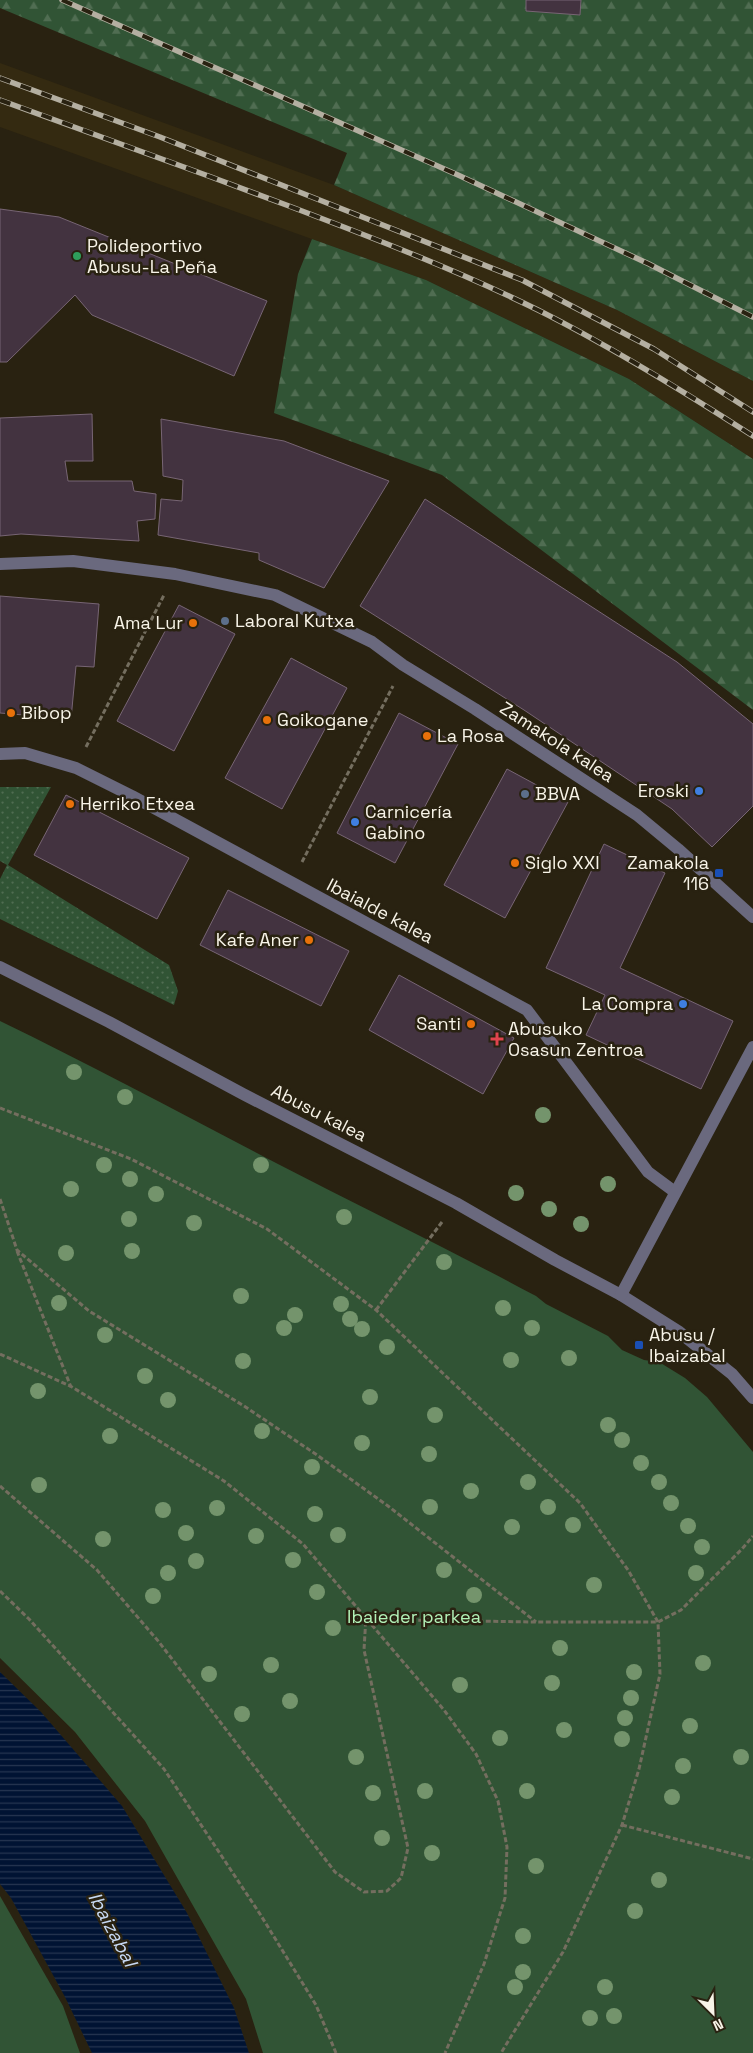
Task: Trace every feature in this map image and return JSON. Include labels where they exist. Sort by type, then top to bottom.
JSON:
[{"type":"street","name":"Zamakola kalea","points":[[0,564],[74,561],[174,574],[275,595],[372,642],[403,665],[475,709],[637,815],[678,849],[753,917]]},
{"type":"street","name":"Ibaialde kalea","points":[[0,754],[25,754],[76,768],[132,796],[527,1010],[648,1172],[675,1192]]},
{"type":"street","name":"Abusu kalea","points":[[0,967],[456,1203],[555,1260],[621,1295],[678,1331],[732,1374],[753,1398]]},
{"type":"street","points":[[621,1295],[753,1047]]},
{"type":"path","points":[[76,768],[174,574]]},
{"type":"path","points":[[291,883],[403,665]]},
{"type":"path","points":[[0,1108],[131,1159],[267,1229],[376,1310],[580,1503],[628,1570],[658,1622],[660,1674],[639,1769],[622,1825],[563,1952],[501,2053]]},
{"type":"path","points":[[0,1198],[17,1250],[72,1388]]},
{"type":"path","points":[[376,1310],[456,1203]]},
{"type":"path","points":[[17,1250],[89,1311],[244,1406],[388,1506],[536,1622]]},
{"type":"path","points":[[0,1354],[72,1388],[224,1481],[303,1544],[444,1710],[476,1754],[498,1801],[507,1848],[505,1898],[484,1964],[444,2053]]},
{"type":"path","points":[[0,1486],[97,1570],[159,1642],[335,1872],[364,1892],[387,1891],[400,1878],[408,1848],[364,1650],[366,1616]]},
{"type":"path","points":[[366,1616],[402,1620],[658,1622],[681,1610],[742,1550],[753,1536]]},
{"type":"path","points":[[0,1591],[29,1618],[164,1769],[260,1914],[310,1997],[336,2053]]},
{"type":"path","points":[[622,1825],[753,1859]]},
{"type":"shaded area","points":[[0,63],[334,185],[617,310],[753,381],[753,459],[629,379],[426,280],[0,127]]},
{"type":"green space","points":[[0,0],[753,0],[753,381],[617,310],[334,185],[347,153],[0,8]]},
{"type":"green space","points":[[312,239],[426,280],[629,379],[753,459],[753,710],[442,475],[274,413],[298,274]]},
{"type":"green space","points":[[0,787],[51,787],[8,865],[169,965],[178,991],[174,1005],[0,919],[0,879],[7,865],[0,861]]},
{"type":"green space","name":"Ibaieder parkea","points":[[0,1021],[536,1296],[546,1304],[608,1336],[622,1350],[644,1360],[659,1362],[685,1378],[707,1397],[753,1452],[753,2053],[263,2053],[246,1999],[145,1821],[75,1732],[0,1658]]},
{"type":"green space","points":[[0,1896],[63,2006],[80,2053],[0,2053]]},
{"type":"water","name":"Ibaizabal","points":[[0,1672],[41,1712],[122,1806],[187,1913],[234,2008],[249,2053],[92,2053],[65,1997],[11,1898],[0,1884]]},
{"type":"building","points":[[526,0],[581,0],[580,15],[526,11]]},
{"type":"building","name":"Polideportivo Abusu-La Peña","points":[[0,209],[59,217],[267,301],[234,376],[92,315],[75,295],[7,362],[0,362]]},
{"type":"building","points":[[92,414],[93,461],[65,461],[68,481],[132,481],[134,491],[156,494],[155,519],[137,521],[139,541],[21,534],[0,536],[0,418]]},
{"type":"building","points":[[161,419],[284,441],[389,481],[324,588],[259,560],[259,553],[158,535],[161,499],[182,501],[183,480],[163,476]]},
{"type":"building","points":[[425,499],[677,662],[753,724],[753,806],[712,847],[672,809],[524,710],[360,606]]},
{"type":"building","points":[[0,596],[99,604],[94,667],[76,666],[71,719],[0,713]]},
{"type":"building","points":[[179,605],[235,634],[174,751],[117,721]]},
{"type":"building","points":[[291,658],[347,688],[282,809],[225,778]]},
{"type":"building","points":[[399,713],[458,744],[395,863],[337,833]]},
{"type":"building","points":[[507,769],[568,802],[505,918],[444,885]]},
{"type":"building","points":[[66,795],[189,858],[157,919],[34,855]]},
{"type":"building","points":[[604,844],[665,873],[620,968],[733,1021],[701,1089],[586,1035],[605,995],[546,968]]},
{"type":"building","points":[[228,890],[349,951],[321,1006],[200,945]]},
{"type":"building","points":[[399,975],[514,1038],[483,1094],[369,1030]]},
{"type":"railway","points":[[62,0],[458,175],[649,264],[753,317]]},
{"type":"railway","points":[[0,78],[160,137],[522,280],[654,349],[753,412]]},
{"type":"railway","points":[[0,100],[289,206],[477,281],[538,310],[620,354],[753,436]]},
{"type":"place","name":"Polideportivo Abusu-La Peña","points":[[77,256]]},
{"type":"place","name":"Laboral Kutxa","points":[[225,621]]},
{"type":"place","name":"Ama Lur","points":[[193,623]]},
{"type":"place","name":"Bibop","points":[[11,713]]},
{"type":"place","name":"Goikogane","points":[[267,720]]},
{"type":"place","name":"La Rosa","points":[[427,736]]},
{"type":"place","name":"Eroski","points":[[699,791]]},
{"type":"place","name":"BBVA","points":[[525,794]]},
{"type":"place","name":"Herriko Etxea","points":[[70,804]]},
{"type":"place","name":"Carnicería Gabino","points":[[355,822]]},
{"type":"place","name":"Siglo XXI","points":[[515,863]]},
{"type":"place","name":"Zamakola 116","points":[[719,873]]},
{"type":"place","name":"Kafe Aner","points":[[309,940]]},
{"type":"place","name":"La Compra","points":[[683,1004]]},
{"type":"place","name":"Santi","points":[[471,1024]]},
{"type":"place","name":"Abusuko Osasun Zentroa","points":[[497,1039]]},
{"type":"place","name":"Abusu / Ibaizabal","points":[[639,1345]]}]
